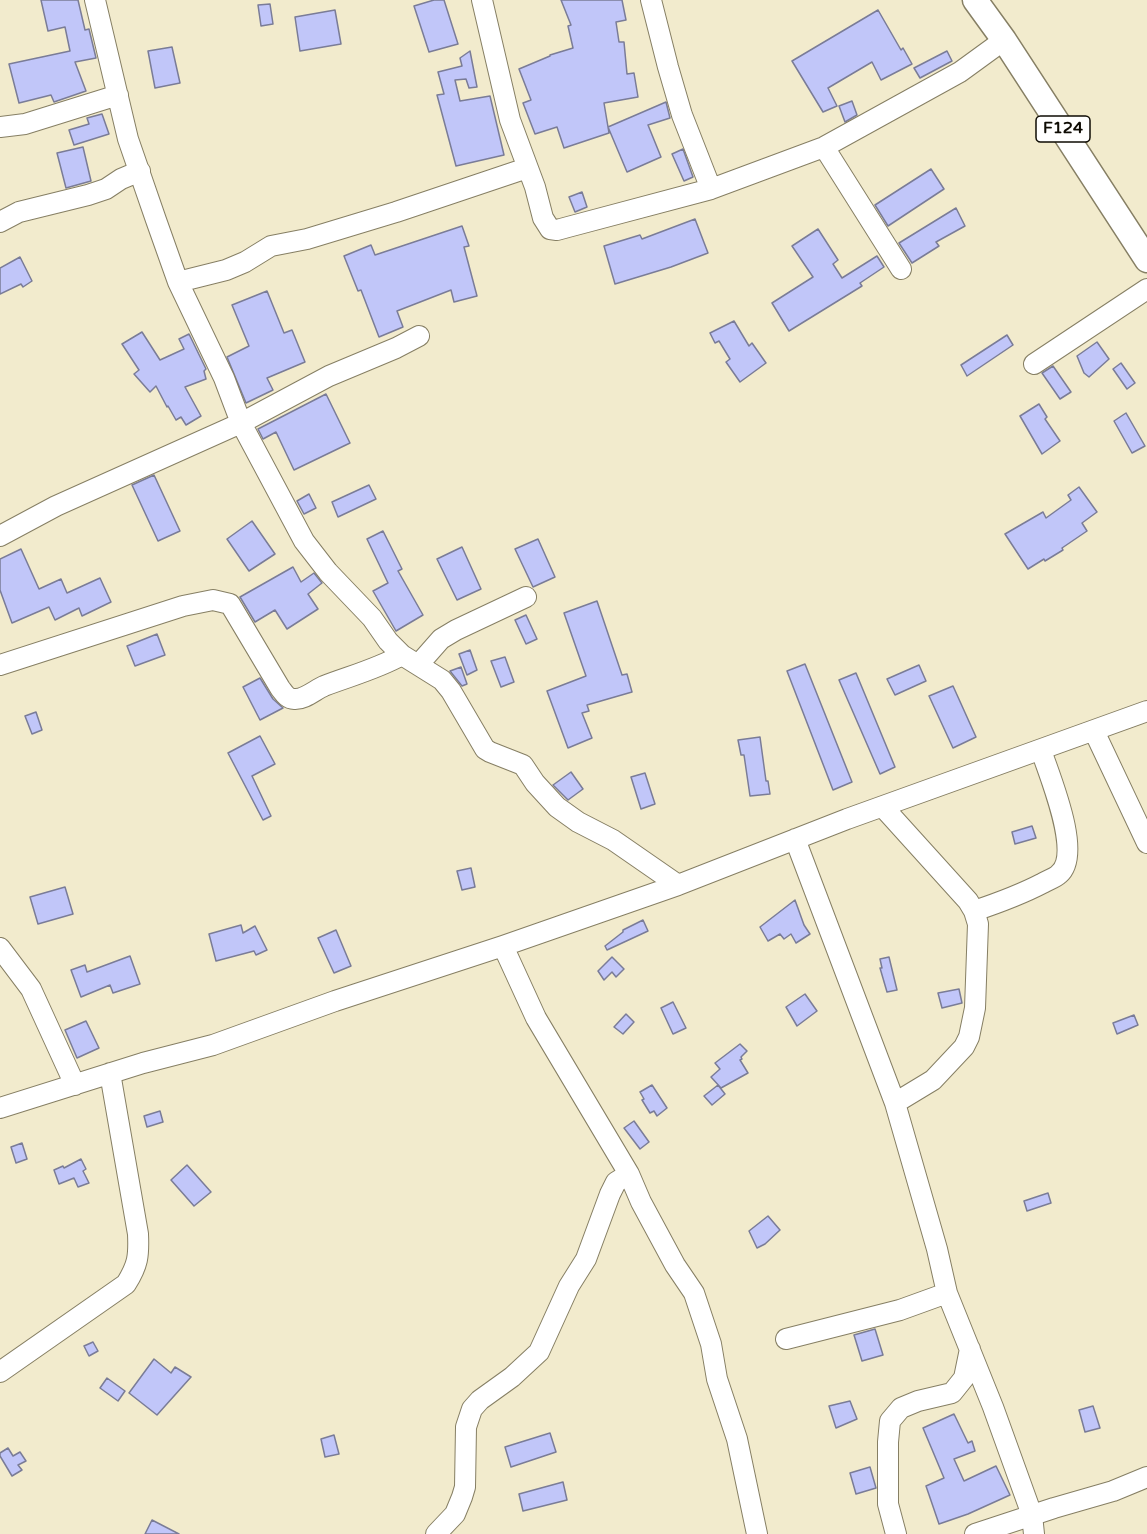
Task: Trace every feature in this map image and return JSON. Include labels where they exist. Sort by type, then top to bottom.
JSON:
[{"type":"main road","name":"F124","points":[[975,0],[1004,39],[1147,260]]},
{"type":"street","points":[[95,0],[129,139],[178,282],[224,378],[241,423],[304,541],[328,572],[372,618],[388,641],[410,660],[442,680],[485,748],[523,765],[535,783],[557,807],[578,822],[613,840],[678,885]]},
{"type":"street","points":[[482,0],[510,120],[543,218],[547,226],[553,230],[711,189],[824,147],[960,72],[1004,39]]},
{"type":"street","points":[[651,0],[682,115],[711,189]]},
{"type":"street","points":[[0,127],[25,124],[118,95]]},
{"type":"street","points":[[824,147],[901,269]]},
{"type":"street","points":[[178,282],[226,270],[245,262],[271,246],[307,239],[396,212],[527,168]]},
{"type":"street","points":[[0,222],[19,212],[97,192],[140,171]]},
{"type":"street","points":[[1034,364],[1147,289]]},
{"type":"street","points":[[0,536],[56,506],[241,423],[328,376],[419,336]]},
{"type":"street","points":[[0,665],[183,606],[213,600],[230,604],[287,697],[302,698],[323,687],[410,660],[464,626],[526,597]]},
{"type":"street","points":[[0,1108],[110,1073],[213,1045],[503,946],[678,885],[795,839],[1147,711]]},
{"type":"street","points":[[1095,730],[1147,843]]},
{"type":"street","points":[[974,911],[1012,899],[1060,874],[1066,864],[1068,849],[1063,818],[1041,750]]},
{"type":"street","points":[[883,807],[968,901],[978,924],[975,1008],[969,1037],[964,1047],[933,1080],[895,1103]]},
{"type":"street","points":[[795,839],[895,1103],[937,1249],[947,1293],[970,1349],[1033,1525]]},
{"type":"street","points":[[503,946],[536,1018],[629,1174],[675,1265],[694,1293],[711,1344],[717,1379],[736,1439],[757,1534]]},
{"type":"street","points":[[0,948],[31,989],[75,1084]]},
{"type":"street","points":[[0,977],[22,976]]},
{"type":"street","points":[[0,1372],[126,1284],[136,1267],[139,1253],[138,1234],[110,1073]]},
{"type":"street","points":[[436,1534],[455,1514],[465,1487],[466,1427],[472,1409],[539,1352],[569,1286],[586,1259],[616,1182],[629,1174]]},
{"type":"street","points":[[786,1339],[900,1310],[947,1293]]},
{"type":"street","points":[[896,1534],[888,1504],[890,1421],[901,1408],[918,1401],[952,1393],[963,1378],[970,1349]]},
{"type":"street","points":[[975,1534],[1033,1525],[1147,1477]]},
{"type":"building","points":[[41,0],[78,0],[85,30],[89,29],[96,58],[75,62],[86,91],[54,102],[51,95],[19,103],[9,64],[70,51],[65,27],[48,31]]},
{"type":"building","points":[[434,0],[444,0],[458,44],[429,52],[414,6]]},
{"type":"building","points":[[561,0],[622,0],[626,20],[616,22],[619,42],[624,42],[627,74],[634,73],[638,97],[604,103],[609,133],[564,148],[557,127],[535,134],[523,103],[531,100],[519,69],[550,55],[573,48],[568,26],[571,25]]},
{"type":"building","points":[[270,4],[273,24],[261,26],[258,5]]},
{"type":"building","points":[[335,10],[341,44],[300,51],[295,17]]},
{"type":"building","points":[[878,10],[901,50],[903,48],[912,64],[881,80],[872,62],[828,88],[837,106],[823,112],[792,61]]},
{"type":"building","points":[[172,47],[180,83],[155,88],[148,51]]},
{"type":"building","points":[[470,51],[477,87],[469,88],[466,79],[455,80],[460,101],[490,96],[504,155],[456,166],[437,95],[444,94],[438,72],[462,66],[460,58]]},
{"type":"building","points":[[947,51],[952,61],[920,78],[914,68]]},
{"type":"building","points":[[852,101],[857,115],[845,122],[839,106]]},
{"type":"building","points":[[666,102],[670,118],[648,125],[661,157],[627,172],[608,127]]},
{"type":"building","points":[[102,114],[109,134],[74,145],[69,130],[89,124],[87,118]]},
{"type":"building","points":[[83,147],[91,181],[66,188],[57,153]]},
{"type":"building","points":[[683,149],[693,177],[684,181],[672,154]]},
{"type":"building","points":[[931,169],[944,189],[888,226],[875,205]]},
{"type":"building","points":[[582,192],[587,207],[575,212],[569,197]]},
{"type":"building","points":[[956,208],[965,226],[936,242],[939,246],[912,263],[899,243]]},
{"type":"building","points":[[695,219],[708,253],[615,284],[604,246],[640,235],[642,239]]},
{"type":"building","points":[[462,226],[469,246],[464,247],[477,296],[454,302],[451,290],[397,311],[403,327],[379,337],[361,290],[358,291],[344,256],[371,245],[375,255]]},
{"type":"building","points":[[818,229],[838,260],[833,264],[842,278],[877,256],[884,267],[860,283],[862,286],[789,331],[772,303],[813,277],[792,246]]},
{"type":"building","points":[[20,257],[32,281],[23,287],[21,284],[0,294],[0,268]]},
{"type":"building","points":[[267,291],[284,333],[292,330],[305,362],[267,378],[273,390],[246,403],[227,357],[249,346],[232,305]]},
{"type":"building","points":[[734,321],[749,346],[752,343],[766,363],[740,382],[726,362],[730,359],[719,341],[715,343],[710,333]]},
{"type":"building","points":[[142,332],[160,360],[184,349],[179,339],[189,334],[206,369],[204,371],[206,379],[185,387],[201,416],[186,425],[181,417],[176,420],[156,386],[150,392],[134,374],[139,370],[122,344]]},
{"type":"building","points":[[1007,335],[1013,345],[967,376],[961,365]]},
{"type":"building","points":[[1097,342],[1109,359],[1089,377],[1084,373],[1077,356]]},
{"type":"building","points":[[1121,363],[1135,383],[1127,389],[1113,369]]},
{"type":"building","points":[[1053,366],[1071,392],[1060,399],[1042,373]]},
{"type":"building","points":[[326,394],[350,443],[294,470],[276,432],[263,439],[258,429]]},
{"type":"building","points":[[1039,404],[1047,417],[1045,419],[1060,441],[1042,454],[1020,416]]},
{"type":"building","points":[[1126,413],[1145,446],[1132,453],[1114,421]]},
{"type":"building","points":[[154,475],[180,531],[158,541],[132,485]]},
{"type":"building","points":[[369,485],[376,499],[338,517],[332,502]]},
{"type":"building","points":[[1079,487],[1097,512],[1082,523],[1087,531],[1062,548],[1063,550],[1028,569],[1005,534],[1043,512],[1046,518],[1071,500],[1068,495]]},
{"type":"building","points":[[309,494],[316,508],[304,514],[297,501]]},
{"type":"building","points":[[252,521],[275,554],[249,571],[227,539]]},
{"type":"building","points":[[383,531],[402,569],[398,571],[423,615],[396,631],[373,591],[388,583],[367,539]]},
{"type":"building","points":[[538,539],[555,577],[533,587],[515,549]]},
{"type":"building","points":[[462,547],[481,589],[457,600],[437,559]]},
{"type":"building","points":[[21,549],[39,589],[61,579],[67,593],[100,578],[111,602],[82,616],[79,608],[55,620],[49,607],[12,623],[0,590],[0,559]]},
{"type":"building","points":[[293,567],[301,582],[314,573],[322,583],[308,594],[318,609],[287,629],[275,610],[255,622],[240,597]]},
{"type":"building","points":[[597,601],[622,675],[627,674],[632,692],[587,705],[589,711],[582,713],[592,738],[568,748],[547,691],[586,676],[564,613]]},
{"type":"building","points":[[526,615],[537,639],[526,644],[515,620]]},
{"type":"building","points":[[157,634],[165,655],[135,666],[127,646]]},
{"type":"building","points":[[470,650],[477,670],[467,675],[459,654]]},
{"type":"building","points":[[505,657],[514,682],[501,687],[491,661]]},
{"type":"building","points":[[805,664],[852,782],[833,790],[787,671]]},
{"type":"building","points":[[919,665],[926,681],[895,695],[887,679]]},
{"type":"building","points":[[461,667],[467,684],[462,686],[450,671]]},
{"type":"building","points":[[856,673],[895,767],[880,774],[839,680]]},
{"type":"building","points":[[260,678],[273,699],[283,708],[260,720],[243,687]]},
{"type":"building","points":[[953,686],[976,737],[953,748],[929,696]]},
{"type":"building","points":[[36,712],[42,730],[32,734],[25,716]]},
{"type":"building","points":[[260,736],[275,764],[252,776],[271,816],[263,820],[228,753]]},
{"type":"building","points":[[760,737],[770,794],[750,796],[744,755],[741,755],[738,740]]},
{"type":"building","points":[[571,772],[583,789],[568,800],[553,785]]},
{"type":"building","points":[[645,773],[655,804],[641,809],[631,777]]},
{"type":"building","points":[[1032,826],[1036,838],[1015,844],[1012,832]]},
{"type":"building","points":[[471,868],[475,887],[462,890],[457,871]]},
{"type":"building","points":[[65,887],[73,914],[38,924],[30,897]]},
{"type":"building","points":[[795,900],[804,925],[810,934],[796,943],[791,934],[784,939],[780,934],[768,941],[760,927]]},
{"type":"building","points":[[643,920],[648,931],[607,950],[605,946],[623,930]]},
{"type":"building","points":[[241,925],[243,933],[255,926],[267,950],[256,955],[254,951],[216,961],[209,934]]},
{"type":"building","points":[[336,930],[351,966],[334,973],[318,938]]},
{"type":"building","points":[[130,956],[140,984],[113,993],[110,985],[81,997],[71,970],[85,965],[87,972]]},
{"type":"building","points":[[612,957],[624,969],[616,977],[612,972],[604,980],[598,971]]},
{"type":"building","points":[[889,957],[897,990],[887,992],[880,968],[882,968],[880,959]]},
{"type":"building","points":[[959,989],[962,1003],[942,1008],[938,993]]},
{"type":"building","points":[[805,994],[817,1011],[797,1026],[786,1007]]},
{"type":"building","points":[[673,1002],[686,1028],[673,1034],[661,1008]]},
{"type":"building","points":[[626,1014],[634,1022],[623,1034],[614,1027]]},
{"type":"building","points":[[1134,1015],[1138,1025],[1117,1034],[1113,1023]]},
{"type":"building","points":[[86,1021],[99,1048],[77,1058],[65,1030]]},
{"type":"building","points":[[740,1044],[747,1051],[740,1060],[748,1073],[721,1088],[711,1077],[720,1069],[715,1063]]},
{"type":"building","points":[[652,1085],[667,1108],[657,1116],[654,1111],[650,1113],[640,1092]]},
{"type":"building","points":[[718,1085],[725,1094],[712,1105],[704,1096]]},
{"type":"building","points":[[160,1111],[163,1122],[147,1127],[144,1116]]},
{"type":"building","points":[[634,1121],[649,1142],[640,1149],[624,1128]]},
{"type":"building","points":[[22,1143],[27,1159],[16,1163],[11,1147]]},
{"type":"building","points":[[81,1159],[86,1169],[83,1171],[89,1183],[78,1187],[74,1178],[59,1184],[54,1170],[63,1166],[64,1168]]},
{"type":"building","points":[[187,1165],[211,1192],[194,1206],[171,1180]]},
{"type":"building","points":[[1048,1193],[1051,1203],[1027,1211],[1024,1201]]},
{"type":"building","points":[[768,1216],[780,1230],[757,1248],[749,1231]]},
{"type":"building","points":[[875,1329],[883,1355],[862,1361],[854,1335]]},
{"type":"building","points":[[93,1342],[98,1351],[89,1356],[84,1346]]},
{"type":"building","points":[[154,1359],[171,1373],[175,1367],[191,1377],[157,1415],[129,1393]]},
{"type":"building","points":[[107,1378],[125,1391],[118,1401],[100,1388]]},
{"type":"building","points":[[850,1401],[857,1419],[836,1428],[829,1406]]},
{"type":"building","points":[[1093,1406],[1100,1428],[1085,1432],[1079,1410]]},
{"type":"building","points":[[954,1414],[968,1443],[972,1441],[975,1451],[954,1459],[964,1481],[996,1466],[1010,1495],[939,1524],[926,1486],[944,1478],[923,1428]]},
{"type":"building","points":[[550,1433],[556,1452],[511,1467],[505,1447]]},
{"type":"building","points":[[334,1435],[339,1454],[325,1457],[321,1439]]},
{"type":"building","points":[[8,1448],[13,1456],[20,1452],[26,1461],[18,1465],[22,1470],[12,1476],[0,1456],[0,1453]]},
{"type":"building","points":[[870,1467],[876,1488],[856,1494],[850,1473]]},
{"type":"building","points":[[563,1482],[567,1500],[523,1511],[519,1494]]},
{"type":"building","points":[[152,1520],[179,1534],[145,1534]]}]
